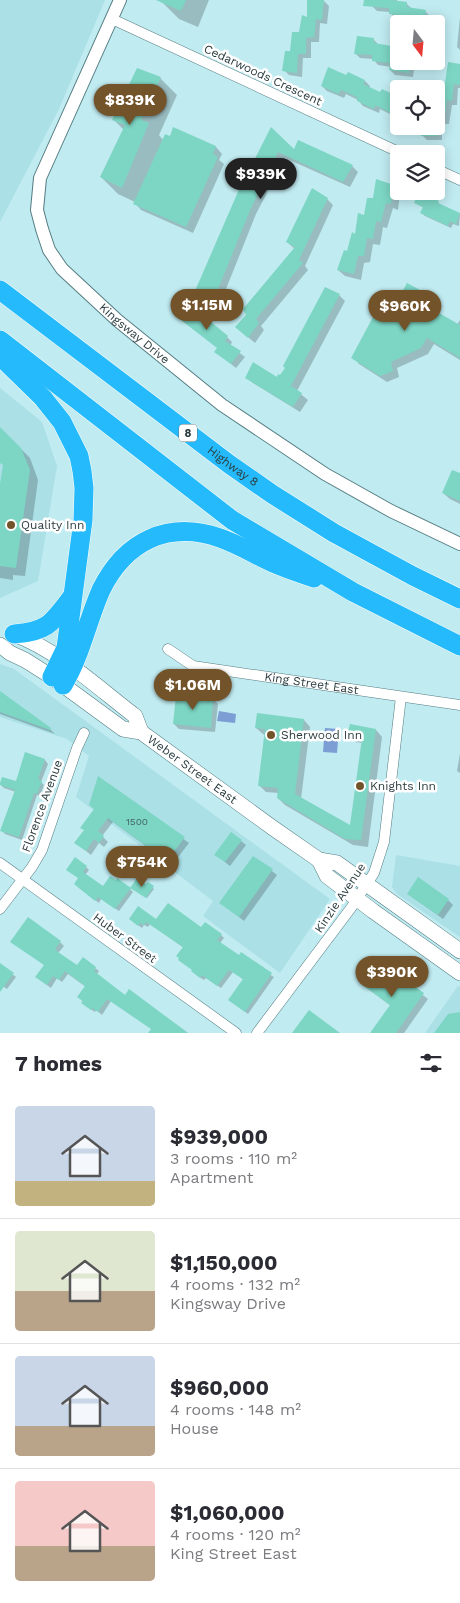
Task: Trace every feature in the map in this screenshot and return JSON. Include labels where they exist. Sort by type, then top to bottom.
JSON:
[{"type":"highway","name":"Highway 8","points":[[0,290],[272,494],[334,533],[460,600]]},
{"type":"highway","points":[[0,340],[232,520],[353,592],[460,646]]},
{"type":"highway","points":[[0,356],[43,398],[62,422],[79,456],[84,500],[66,648],[66,664]]},
{"type":"highway","points":[[58,681],[114,568],[126,554],[142,542],[160,535],[192,531],[206,534],[222,539],[278,565],[353,592]]},
{"type":"highway","points":[[5,638],[32,633],[44,628],[56,619],[72,597]]},
{"type":"main road","points":[[58,681],[25,660],[10,653],[5,638],[35,643],[66,664],[135,716],[141,732]]},
{"type":"main road","name":"Weber Street East","points":[[58,681],[123,729],[141,732],[319,860],[337,863],[460,951]]},
{"type":"main road","name":"Weber Street East","points":[[319,860],[327,876],[460,973]]},
{"type":"street","name":"Kingsway Drive","points":[[120,0],[40,178],[38,210],[49,250],[62,268],[117,320],[222,405],[325,474],[391,511],[460,544]]},
{"type":"street","name":"Cedarwoods Crescent","points":[[112,19],[390,148]]},
{"type":"street","points":[[445,173],[460,180]]},
{"type":"street","name":"King Street East","points":[[168,649],[193,666],[460,705]]},
{"type":"street","name":"Kinzie Avenue","points":[[257,1033],[368,884],[374,873],[384,842],[401,697]]},
{"type":"street","name":"Florence Avenue","points":[[0,909],[32,867],[42,850],[77,748],[84,733]]},
{"type":"street","name":"Huber Street","points":[[0,863],[236,1033]]},
{"type":"shaded area","points":[[0,0],[105,0],[59,109],[0,222]]},
{"type":"shaded area","points":[[0,388],[42,422],[57,466],[38,581],[0,598]]},
{"type":"shaded area","points":[[0,664],[14,669],[330,899],[280,973],[203,916],[213,901],[76,797],[89,756],[67,739],[0,717]]},
{"type":"shaded area","points":[[396,855],[460,866],[460,937],[397,894],[392,887]]},
{"type":"shaded area","points":[[458,986],[460,987],[460,1033],[425,1033]]},
{"type":"water","points":[[219,711],[236,714],[235,723],[217,721]]},
{"type":"water","points":[[325,728],[339,729],[337,753],[323,752]]},
{"type":"building","points":[[156,0],[186,0],[181,11]]},
{"type":"building","points":[[307,0],[324,0],[322,20],[316,19],[314,37],[306,38],[306,54],[298,54],[297,73],[282,71],[285,51],[290,51],[292,32],[299,32],[302,15],[307,17]]},
{"type":"building","points":[[364,0],[391,0],[407,2],[407,7],[426,10],[425,15],[398,15],[389,14],[389,8],[363,6]]},
{"type":"building","points":[[357,36],[374,38],[374,43],[390,46],[390,63],[372,61],[372,55],[354,54]]},
{"type":"building","points":[[448,62],[460,64],[460,85],[454,84],[452,101],[447,100],[445,113],[445,83]]},
{"type":"building","points":[[390,63],[390,70],[409,70],[409,73],[389,70]]},
{"type":"building","points":[[328,67],[346,75],[348,72],[365,80],[363,84],[380,92],[382,89],[390,93],[390,112],[375,105],[374,109],[357,101],[357,97],[341,90],[338,94],[321,86]]},
{"type":"building","points":[[137,68],[161,77],[141,120],[149,123],[122,188],[100,177],[125,125],[112,120]]},
{"type":"building","points":[[173,127],[216,146],[213,154],[218,157],[186,227],[133,204],[165,134],[170,136]]},
{"type":"building","points":[[271,127],[294,149],[298,140],[353,165],[343,182],[278,152],[251,208],[214,299],[195,291],[237,194]]},
{"type":"building","points":[[421,135],[437,135],[437,136]]},
{"type":"building","points":[[376,179],[390,184],[391,204],[386,203],[381,222],[376,221],[373,239],[367,238],[364,256],[358,256],[354,274],[337,270],[344,250],[347,251],[352,232],[355,234],[358,213],[364,215],[367,198],[373,198]]},
{"type":"building","points":[[312,188],[328,198],[299,260],[303,263],[256,319],[259,323],[248,338],[235,327],[246,315],[243,309],[295,247],[286,242]]},
{"type":"building","points":[[415,200],[437,200],[439,201],[438,203],[460,213],[456,224],[450,221],[448,226],[420,213],[423,207],[414,203]]},
{"type":"building","points":[[407,283],[435,298],[430,308],[460,325],[460,358],[427,338],[421,348],[391,362],[393,371],[380,376],[351,358],[380,304],[393,308]]},
{"type":"building","points":[[325,287],[340,294],[291,386],[302,393],[293,407],[245,378],[253,362],[277,377],[278,374],[280,375]]},
{"type":"building","points":[[183,299],[228,336],[225,341],[241,351],[231,364],[214,352],[217,348],[172,313]]},
{"type":"building","name":"Quality Inn","points":[[0,427],[21,448],[30,470],[16,568],[0,566],[0,484],[3,465],[0,463]]},
{"type":"building","points":[[452,470],[460,473],[460,501],[442,493]]},
{"type":"building","points":[[0,691],[51,728],[50,730],[0,712]]},
{"type":"building","points":[[176,695],[213,698],[211,728],[173,724]]},
{"type":"building","points":[[257,713],[304,719],[295,794],[350,825],[362,738],[347,736],[350,724],[376,729],[361,840],[345,839],[277,798],[278,788],[258,786],[265,729],[255,728]]},
{"type":"building","points":[[25,752],[45,759],[38,779],[42,781],[37,794],[34,793],[19,837],[0,831],[15,790],[0,785],[0,783],[2,777],[16,781]]},
{"type":"building","points":[[98,776],[185,837],[167,861],[108,818],[98,831],[104,836],[99,843],[94,839],[86,851],[74,843],[84,830],[80,828],[94,809],[89,805]]},
{"type":"building","points":[[231,832],[242,840],[225,862],[214,855]]},
{"type":"building","points":[[253,856],[273,869],[239,917],[219,903]]},
{"type":"building","points":[[75,857],[87,866],[83,872],[103,886],[110,876],[116,880],[117,878],[131,888],[115,909],[98,897],[95,901],[74,884],[78,878],[66,870]]},
{"type":"building","points":[[418,877],[449,899],[438,915],[407,894]]},
{"type":"building","points":[[137,878],[146,884],[148,882],[154,886],[146,898],[130,888]]},
{"type":"building","points":[[168,903],[201,927],[205,922],[222,934],[217,940],[239,955],[241,952],[272,973],[245,1012],[228,1000],[243,979],[229,970],[217,986],[202,975],[200,978],[178,960],[179,958],[176,956],[183,947],[146,922],[144,925],[140,923],[138,926],[129,919],[138,906],[156,919]]},
{"type":"building","points":[[28,917],[61,941],[55,949],[58,952],[77,965],[83,957],[96,967],[94,971],[125,995],[129,989],[188,1033],[148,1033],[151,1029],[107,999],[98,1012],[92,1008],[91,1010],[81,1003],[83,1001],[77,997],[85,986],[65,971],[59,980],[53,976],[47,985],[35,977],[44,965],[10,942]]},
{"type":"building","points":[[377,962],[405,984],[407,981],[424,993],[396,1033],[370,1033],[390,1005],[361,984]]},
{"type":"building","points":[[0,963],[14,973],[0,992]]},
{"type":"building","points":[[309,1010],[340,1033],[292,1033]]},
{"type":"building","points":[[460,1012],[460,1033],[434,1033],[448,1014]]},
{"type":"place","name":"Quality Inn","points":[[11,525]]},
{"type":"place","name":"Sherwood Inn","points":[[271,735]]},
{"type":"place","name":"Knights Inn","points":[[360,786]]}]
